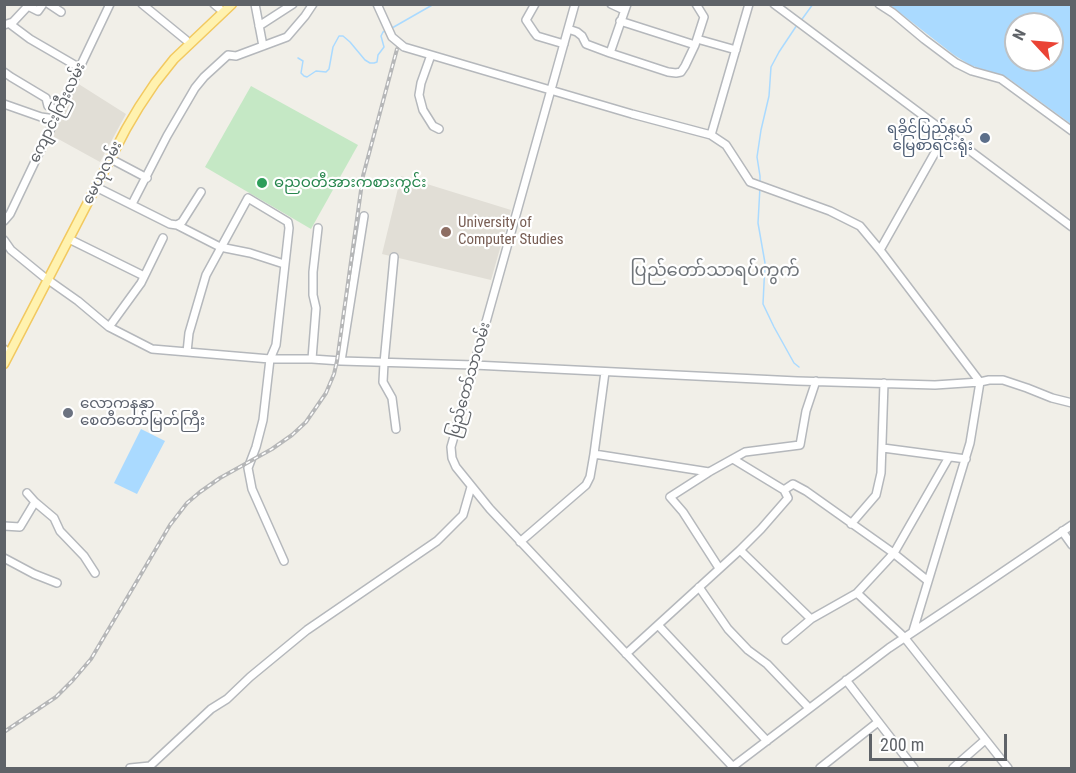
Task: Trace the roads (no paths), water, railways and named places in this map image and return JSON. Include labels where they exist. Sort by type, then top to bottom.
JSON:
[{"type":"main road","name":"မေယုလမ်း","points":[[5,351],[69,239],[126,129],[155,83],[174,59],[232,4]]},
{"type":"main road","name":"မေယုလမ်း","points":[[4,364],[134,105],[151,79],[220,6]]},
{"type":"street","points":[[43,4],[38,11],[28,6],[7,24],[80,68]]},
{"type":"street","points":[[49,4],[61,12]]},
{"type":"street","name":"ကျောင်းကြီးလမ်း","points":[[4,221],[10,214],[110,4]]},
{"type":"street","points":[[142,4],[186,40]]},
{"type":"street","points":[[255,4],[262,46]]},
{"type":"street","points":[[259,26],[293,4]]},
{"type":"street","points":[[132,204],[167,136],[204,77],[228,55],[236,57],[287,37],[313,4]]},
{"type":"street","points":[[377,4],[394,40],[404,47],[711,135],[726,145],[750,182],[830,211],[860,226],[980,382],[966,459],[913,631]]},
{"type":"street","points":[[535,4],[526,20],[534,32],[537,36],[564,44]]},
{"type":"street","name":"ပြည်တော်သာလမ်း","points":[[575,4],[451,454],[454,464],[471,487],[520,542],[732,768]]},
{"type":"street","points":[[610,53],[626,7],[611,4]]},
{"type":"street","points":[[568,29],[582,36],[586,44],[676,73],[681,72],[685,66],[704,17],[696,4]]},
{"type":"street","points":[[711,135],[749,4]]},
{"type":"street","points":[[774,4],[1071,227]]},
{"type":"street","points":[[879,4],[956,63],[1000,80],[1071,131]]},
{"type":"street","points":[[620,21],[696,42],[736,50]]},
{"type":"street","points":[[431,55],[419,95],[423,110],[433,126],[439,129]]},
{"type":"street","points":[[4,72],[46,98],[48,106],[59,111]]},
{"type":"street","points":[[4,104],[41,117],[55,119]]},
{"type":"street","points":[[880,250],[946,133]]},
{"type":"street","points":[[111,159],[147,178]]},
{"type":"street","points":[[96,187],[220,247],[250,253],[284,264]]},
{"type":"street","points":[[177,225],[182,222],[201,192]]},
{"type":"street","points":[[187,352],[189,333],[206,275],[248,198],[288,222],[289,228],[276,345],[270,359],[263,420],[248,468],[252,489],[284,561]]},
{"type":"street","points":[[341,361],[364,216]]},
{"type":"street","points":[[312,359],[316,309],[313,295],[313,272],[318,228]]},
{"type":"street","points":[[109,327],[144,276],[163,238]]},
{"type":"street","points":[[69,239],[144,276]]},
{"type":"street","points":[[4,240],[11,250],[109,327],[152,349],[270,359],[474,365],[816,381],[934,385],[1003,380],[1071,403]]},
{"type":"street","points":[[394,257],[384,382],[392,398],[396,429]]},
{"type":"street","points":[[520,542],[586,485],[590,477],[605,372]]},
{"type":"street","points":[[719,568],[683,512],[670,497],[745,452],[800,445],[806,411],[816,381]]},
{"type":"street","points":[[851,524],[876,495],[883,448],[884,383]]},
{"type":"street","points":[[883,448],[966,459]]},
{"type":"street","points":[[594,454],[709,472]]},
{"type":"street","points":[[786,640],[811,619],[857,592],[894,553],[949,457]]},
{"type":"street","points":[[626,654],[740,550],[788,498],[784,490],[734,459]]},
{"type":"street","points":[[784,490],[793,484],[806,491],[928,580]]},
{"type":"street","points":[[130,768],[150,766],[210,709],[227,699],[307,630],[436,541],[463,515],[471,487]]},
{"type":"street","points":[[27,493],[54,518],[60,531],[84,556],[95,573]]},
{"type":"street","points":[[4,525],[20,527],[35,502]]},
{"type":"street","points":[[732,768],[904,637],[1071,525]]},
{"type":"street","points":[[1062,531],[1071,545]]},
{"type":"street","points":[[740,550],[811,619]]},
{"type":"street","points":[[4,558],[57,583]]},
{"type":"street","points":[[699,587],[728,629],[748,650],[767,664],[809,708]]},
{"type":"street","points":[[857,592],[904,637],[1008,768]]},
{"type":"street","points":[[658,625],[766,741]]},
{"type":"street","points":[[846,680],[914,768]]},
{"type":"street","points":[[820,768],[878,722]]},
{"type":"street","points":[[953,768],[985,740]]},
{"type":"water","points":[[890,5],[1071,5],[1071,124],[1008,78],[970,65]]},
{"type":"water","points":[[141,429],[165,441],[137,494],[114,483]]},
{"type":"waterway","points":[[392,28],[434,4]]},
{"type":"waterway","points":[[800,22],[813,4]]},
{"type":"waterway","points":[[760,182],[757,157],[769,96],[771,67],[797,25]]},
{"type":"waterway","points":[[298,58],[303,61],[301,73],[304,76],[307,77],[316,71],[326,72],[329,69],[333,47],[339,36],[343,36],[365,60],[374,63],[377,62],[378,55],[384,47],[381,36],[387,30]]},
{"type":"waterway","points":[[760,187],[758,223],[765,263],[763,304],[794,363],[799,367]]},
{"type":"railway","points":[[4,732],[56,697],[91,659],[170,525],[187,503],[220,478],[292,435],[306,422],[326,393],[337,361],[363,176],[397,49]]},
{"type":"place","name":"ရခိုင်ပြည်နယ် မြေစာရင်းရုံး","points":[[985,138]]},
{"type":"place","name":"ဓညဝတီအားကစားကွင်း","points":[[262,183]]},
{"type":"place","name":"University of Computer Studies","points":[[446,232]]},
{"type":"place","name":"လောကနန္ဒာ စေတီတော်မြတ်ကြီး","points":[[68,413]]},
{"type":"district","name":"ပြည်တော်သာရပ်ကွက်","points":[[715,271]]}]
